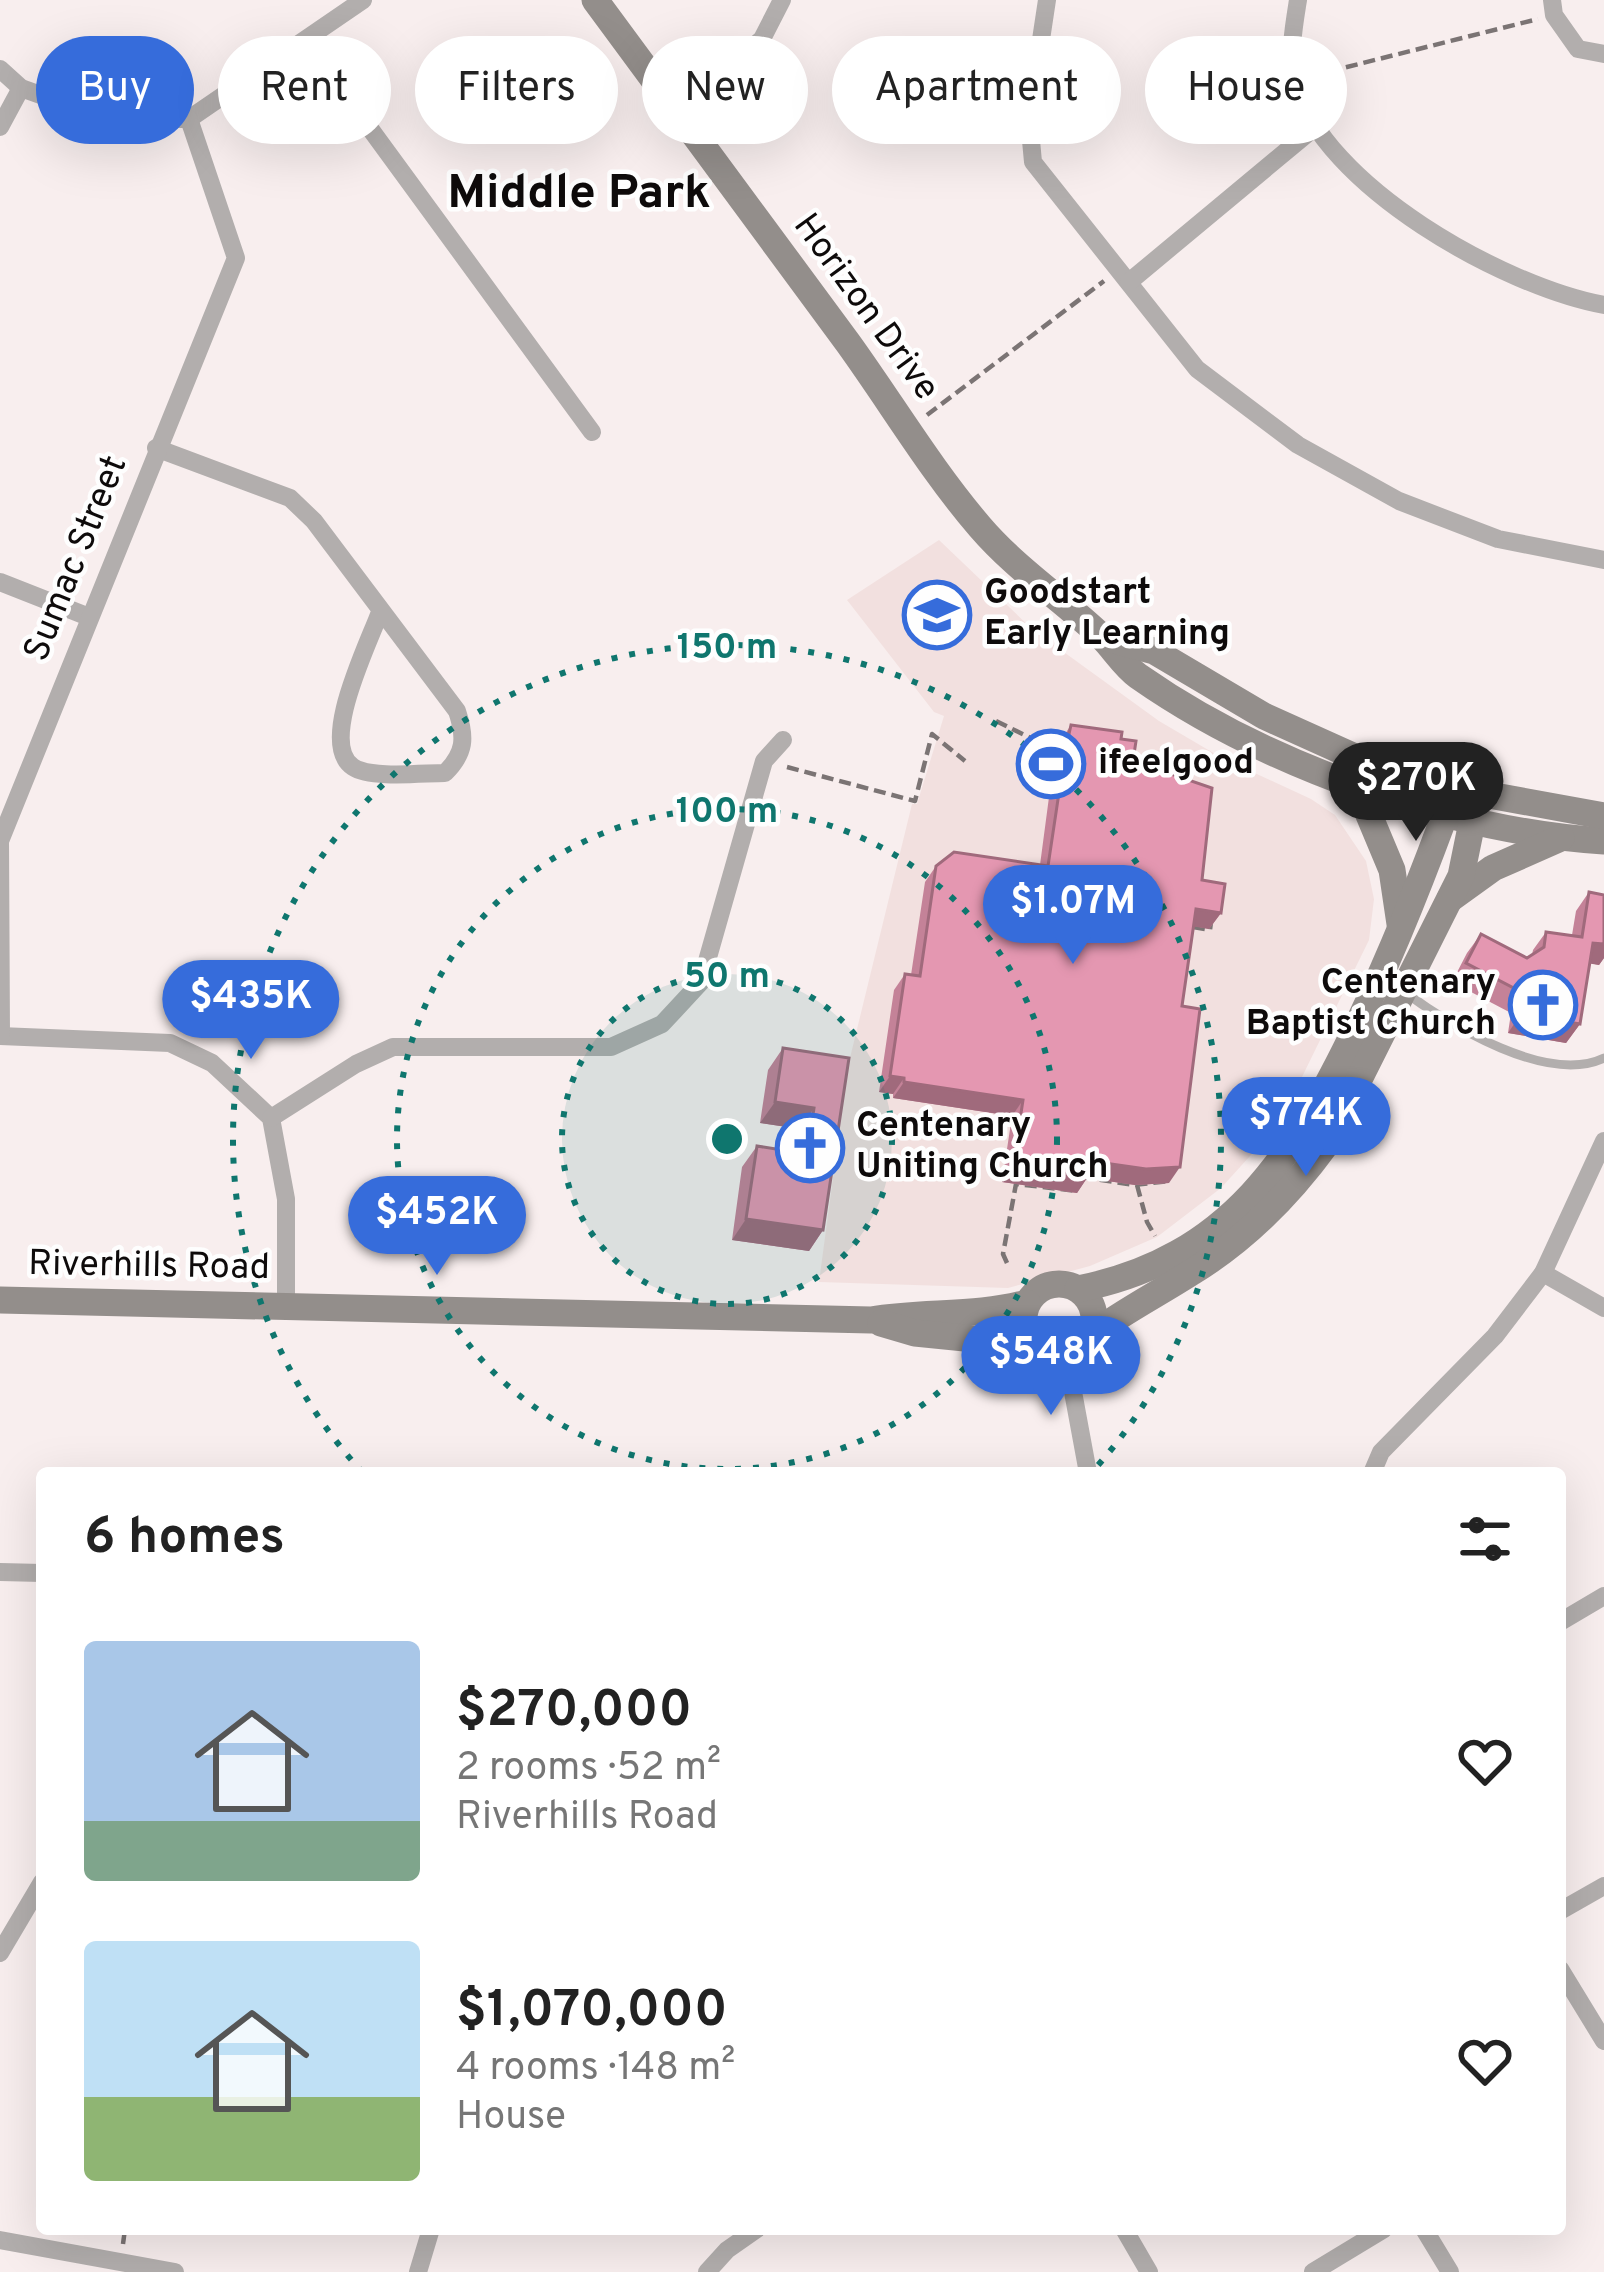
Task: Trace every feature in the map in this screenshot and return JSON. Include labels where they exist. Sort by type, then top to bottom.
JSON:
[{"type":"street","points":[[313,36],[363,0]]},
{"type":"street","name":"Horizon Drive","points":[[595,0],[642,64]]},
{"type":"street","points":[[764,36],[782,0]]},
{"type":"street","points":[[1047,0],[1029,119],[1033,162],[1197,369],[1298,445],[1400,501],[1498,538],[1604,560]]},
{"type":"street","points":[[1296,36],[1298,0]]},
{"type":"street","points":[[1553,8],[1578,49],[1604,54]]},
{"type":"street","points":[[0,69],[21,88],[36,93]]},
{"type":"street","points":[[0,127],[21,88]]},
{"type":"street","name":"Sumac Street","points":[[1,1036],[0,841],[236,258],[194,134]]},
{"type":"street","points":[[381,144],[592,432]]},
{"type":"street","name":"Horizon Drive","points":[[701,144],[982,530],[1102,637],[1135,674],[1252,741],[1356,784],[1462,803],[1604,816]]},
{"type":"street","points":[[1124,276],[1294,144]]},
{"type":"street","points":[[1330,144],[1376,193],[1432,236],[1575,299],[1604,304]]},
{"type":"street","points":[[156,448],[290,498],[314,520],[457,711],[464,733],[461,757],[445,772],[370,773],[354,768],[339,752],[338,730],[380,612]]},
{"type":"street","points":[[0,582],[89,617]]},
{"type":"street","name":"Horizon Drive","points":[[1102,637],[1154,651],[1212,688],[1306,736],[1462,803],[1561,838],[1604,841]]},
{"type":"street","points":[[271,1118],[356,1064],[393,1047],[611,1047],[662,1024],[701,982],[764,761],[783,740]]},
{"type":"street","points":[[1356,784],[1392,870],[1400,928]]},
{"type":"street","points":[[1088,1467],[1078,1345],[1095,1321],[1093,1308],[1078,1289],[1066,1284],[1043,1287],[1028,1303],[1024,1324],[1034,1345],[1043,1351],[1078,1345],[1222,1251],[1300,1180],[1349,1102],[1461,876],[1462,803]]},
{"type":"street","points":[[1078,1289],[1135,1274],[1212,1229],[1258,1188],[1299,1138],[1462,803]]},
{"type":"street","points":[[1447,902],[1493,868],[1561,838]]},
{"type":"street","points":[[1,1036],[170,1043],[212,1063],[271,1118],[286,1199],[286,1306]]},
{"type":"street","points":[[1375,1467],[1381,1452],[1495,1336],[1543,1273],[1604,1141]]},
{"type":"street","points":[[1543,1273],[1604,1308]]},
{"type":"street","name":"Riverhills Road","points":[[0,1300],[872,1320],[913,1313],[971,1315],[1028,1303]]},
{"type":"street","name":"Riverhills Road","points":[[872,1320],[915,1333],[1034,1345]]},
{"type":"street","points":[[0,1572],[36,1573]]},
{"type":"street","points":[[1566,1618],[1604,1596]]},
{"type":"street","points":[[1566,1908],[1604,1886]]},
{"type":"street","points":[[0,1953],[36,1892]]},
{"type":"street","points":[[1566,1980],[1604,2041]]},
{"type":"street","points":[[418,2272],[429,2235]]},
{"type":"street","points":[[707,2272],[727,2249],[748,2235]]},
{"type":"street","points":[[1127,2235],[1149,2272]]},
{"type":"street","points":[[1313,2272],[1374,2235]]},
{"type":"street","points":[[1428,2235],[1450,2272]]},
{"type":"street","points":[[0,2240],[175,2272]]},
{"type":"lane","points":[[1401,990],[1503,1050],[1562,1066],[1604,1058]]},
{"type":"path","points":[[1347,65],[1553,8]]},
{"type":"path","points":[[909,430],[1124,276]]},
{"type":"path","points":[[996,721],[1055,746]]},
{"type":"path","points":[[764,761],[915,801],[932,734],[964,760]]},
{"type":"path","points":[[1186,926],[1210,930],[1212,914]]},
{"type":"path","points":[[1006,1264],[1003,1254],[1016,1184],[1077,1193],[1079,1177],[1169,1184],[1173,1162]]},
{"type":"path","points":[[1137,1185],[1147,1222],[1158,1241]]},
{"type":"shaded area","points":[[939,540],[1032,629],[1159,721],[1335,815],[1366,861],[1374,899],[1369,940],[1279,1124],[1221,1188],[1157,1237],[1090,1266],[1008,1288],[819,1282],[848,1066],[912,804],[917,804],[944,716],[934,712],[847,600]]},
{"type":"building","points":[[1071,725],[1122,732],[1121,739],[1136,741],[1133,761],[1212,788],[1202,880],[1225,884],[1221,913],[1196,909],[1182,1006],[1200,1009],[1180,1167],[1146,1169],[1090,1161],[1088,1177],[1013,1166],[1023,1100],[890,1076],[905,974],[920,976],[936,866],[954,852],[1048,866],[1063,766],[1044,763],[1049,731],[1069,734]]},
{"type":"building","points":[[1589,892],[1604,895],[1604,944],[1593,943],[1580,1024],[1521,1014],[1525,994],[1466,963],[1481,934],[1527,958],[1544,947],[1546,932],[1582,937]]},
{"type":"building","name":"Centenary Uniting Church","points":[[783,1048],[849,1058],[823,1230],[746,1219],[757,1146],[807,1154],[814,1108],[775,1102]]},
{"type":"place","name":"Goodstart Early Learning","points":[[937,615]]},
{"type":"place","name":"ifeelgood","points":[[1051,764]]},
{"type":"place","name":"Centenary Baptist Church","points":[[1543,1005]]},
{"type":"place","name":"Centenary Uniting Church","points":[[810,1148]]},
{"type":"district","name":"Middle Park","points":[[579,195]]}]
